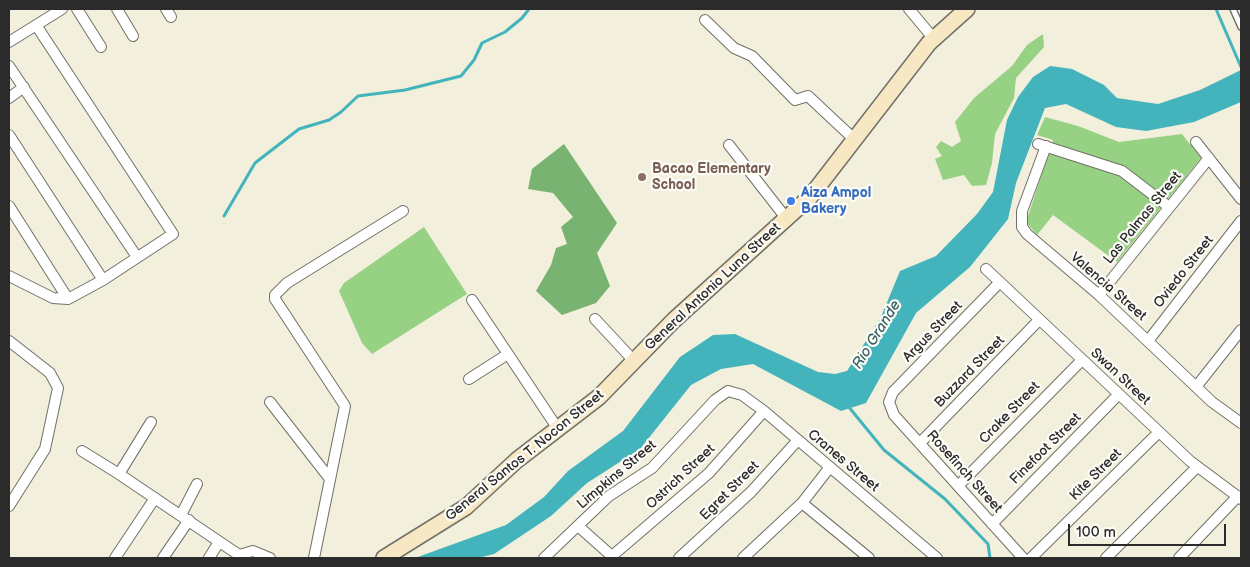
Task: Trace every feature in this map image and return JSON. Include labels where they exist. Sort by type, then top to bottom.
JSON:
[{"type":"main road","name":"General Antonio Luna Street","points":[[634,361],[674,320],[810,197],[891,91],[934,39],[966,9]]},
{"type":"main road","name":"General Santos T. Nocon Street","points":[[384,558],[466,507],[517,460],[599,397],[634,361]]},
{"type":"street","points":[[9,42],[62,9]]},
{"type":"street","points":[[77,9],[101,47]]},
{"type":"street","points":[[117,9],[133,36]]},
{"type":"street","points":[[909,9],[934,39]]},
{"type":"street","points":[[704,20],[734,48],[752,56],[795,100],[810,97],[854,140]]},
{"type":"street","points":[[9,276],[53,298],[68,299],[103,280],[173,234],[36,25]]},
{"type":"street","points":[[9,66],[137,257]]},
{"type":"street","points":[[9,98],[24,87]]},
{"type":"street","points":[[9,135],[103,280]]},
{"type":"street","points":[[1196,142],[1241,199]]},
{"type":"street","points":[[729,145],[786,218]]},
{"type":"street","name":"Valencia Street","points":[[1169,207],[1122,171],[1042,145],[1022,210],[1022,227],[1034,241],[1099,295],[1212,402],[1241,423]]},
{"type":"street","name":"Las Palmas Street","points":[[1099,295],[1209,158]]},
{"type":"street","points":[[9,206],[68,299]]},
{"type":"street","points":[[314,558],[345,406],[275,300],[275,295],[287,283],[403,211]]},
{"type":"street","name":"Oviedo Street","points":[[1148,341],[1241,221]]},
{"type":"street","name":"Swan Street","points":[[986,269],[1197,467],[1240,497]]},
{"type":"street","name":"Argus Street","points":[[889,402],[893,392],[1000,282]]},
{"type":"street","points":[[472,300],[558,429]]},
{"type":"street","points":[[595,318],[634,361]]},
{"type":"street","name":"Buzzard Street","points":[[920,443],[1040,320]]},
{"type":"street","points":[[1196,387],[1241,330]]},
{"type":"street","points":[[9,341],[50,373],[58,388],[45,449],[9,506]]},
{"type":"street","points":[[469,379],[508,354]]},
{"type":"street","name":"Crake Street","points":[[958,486],[1082,360]]},
{"type":"street","name":"Cranes Street","points":[[728,391],[742,395],[764,411],[938,558]]},
{"type":"street","name":"Limpkins Street","points":[[550,556],[609,496],[652,468],[715,400],[728,391]]},
{"type":"street","name":"Finefoot Street","points":[[992,524],[1119,394]]},
{"type":"street","points":[[270,402],[330,479]]},
{"type":"street","name":"Rosefinch Street","points":[[889,402],[894,415],[1022,558]]},
{"type":"street","name":"Ostrich Street","points":[[612,557],[708,473],[764,411]]},
{"type":"street","points":[[120,474],[151,422]]},
{"type":"street","name":"Kite Street","points":[[1031,558],[1159,432]]},
{"type":"street","name":"Egret Street","points":[[679,558],[751,492],[798,440]]},
{"type":"street","points":[[82,450],[239,555],[253,551],[270,558]]},
{"type":"street","points":[[743,558],[802,503],[830,467]]},
{"type":"street","points":[[1106,558],[1197,467]]},
{"type":"street","points":[[163,558],[185,518],[197,484]]},
{"type":"street","points":[[1179,558],[1240,497]]},
{"type":"street","points":[[115,558],[155,498]]},
{"type":"street","points":[[802,503],[869,558]]},
{"type":"street","points":[[578,526],[612,557]]},
{"type":"street","points":[[209,558],[219,542]]},
{"type":"lane","points":[[1233,9],[1241,26]]},
{"type":"green space","points":[[1043,34],[1044,47],[1016,78],[1014,98],[995,134],[992,163],[986,185],[972,186],[964,175],[943,180],[935,159],[942,156],[936,147],[941,141],[952,147],[961,141],[955,122],[974,98],[1012,66],[1027,45]]},
{"type":"green space","points":[[1045,117],[1078,126],[1119,142],[1182,134],[1201,158],[1117,262],[1053,215],[1037,235],[1026,222],[1053,140],[1037,135]]},
{"type":"green space","points":[[564,144],[617,223],[597,253],[610,286],[596,303],[562,315],[536,291],[551,265],[556,248],[567,244],[561,227],[573,217],[553,193],[528,189],[532,169]]},
{"type":"green space","points":[[424,227],[467,294],[372,354],[362,343],[339,291],[344,283]]},
{"type":"water","name":"Rio Grande","points":[[1050,66],[1072,69],[1104,85],[1117,98],[1158,104],[1200,90],[1241,70],[1241,102],[1194,122],[1146,131],[1116,127],[1066,104],[1045,108],[1016,183],[1008,219],[970,267],[916,313],[866,403],[841,411],[753,364],[721,369],[691,385],[640,449],[587,483],[551,516],[494,554],[478,558],[415,558],[506,525],[544,497],[568,471],[623,431],[680,357],[713,335],[735,334],[818,372],[835,374],[847,371],[881,317],[900,271],[936,256],[977,214],[993,192],[1007,120],[1018,97],[1033,77]]},
{"type":"waterway","points":[[224,216],[255,163],[299,129],[329,120],[358,96],[405,90],[461,76],[474,60],[482,43],[505,32],[522,18],[529,9]]},
{"type":"waterway","points":[[1216,9],[1241,67]]},
{"type":"waterway","points":[[848,406],[884,450],[945,499],[988,544],[990,558]]},
{"type":"place","name":"Bacao Elementary School","points":[[642,177]]},
{"type":"place","name":"Aiza Ampol Bakery","points":[[791,201]]}]
